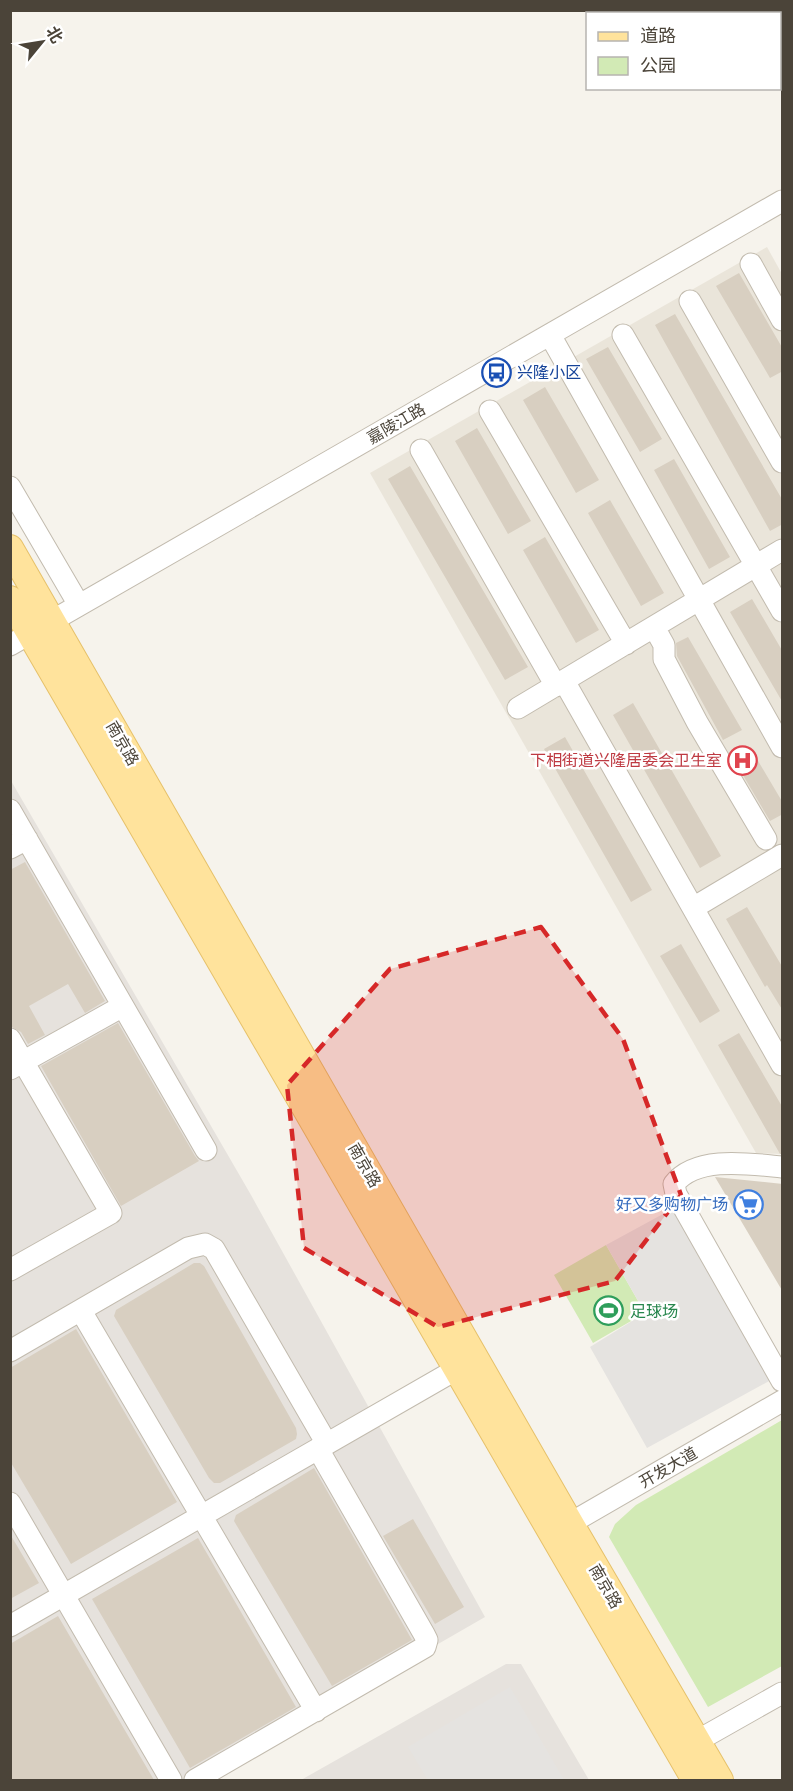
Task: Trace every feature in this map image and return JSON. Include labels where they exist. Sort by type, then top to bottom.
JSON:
[{"type":"main road","name":"南京路","points":[[10,548],[53,620],[561,1528],[695,1780]]},
{"type":"main road","name":"南京路","points":[[10,599],[21,639],[458,1369],[720,1780]]},
{"type":"street","name":"嘉陵江路","points":[[21,639],[783,201]]},
{"type":"street","points":[[751,264],[783,320]]},
{"type":"street","points":[[690,301],[783,462]]},
{"type":"street","points":[[623,335],[783,611]]},
{"type":"street","points":[[550,336],[783,747]]},
{"type":"street","points":[[490,411],[626,644]]},
{"type":"street","points":[[421,450],[693,908],[783,1065]]},
{"type":"street","points":[[10,487],[79,605]]},
{"type":"street","points":[[518,708],[783,550]]},
{"type":"street","points":[[654,627],[663,645],[664,659],[697,723],[766,839]]},
{"type":"street","points":[[15,830],[123,1006],[206,1150]]},
{"type":"street","points":[[693,908],[781,858]]},
{"type":"street","points":[[17,1066],[123,1006]]},
{"type":"street","points":[[10,1039],[17,1066],[111,1212],[10,1270]]},
{"type":"street","points":[[783,1167],[727,1163],[700,1168],[681,1175],[674,1184],[676,1194],[783,1382]]},
{"type":"street","points":[[10,1352],[188,1248],[205,1244],[214,1249],[427,1640],[425,1647],[195,1780]]},
{"type":"street","points":[[81,1311],[316,1711]]},
{"type":"street","points":[[10,1626],[458,1369]]},
{"type":"street","name":"开发大道","points":[[561,1528],[783,1401]]},
{"type":"street","points":[[10,1503],[171,1780]]},
{"type":"street","points":[[697,1741],[783,1693]]},
{"type":"highlighted area","points":[[541,927],[623,1039],[681,1195],[615,1281],[438,1327],[304,1248],[287,1085],[390,969]]},
{"type":"shaded area","points":[[767,247],[782,274],[782,1154],[756,1153],[370,473]]},
{"type":"shaded area","points":[[10,779],[251,1195],[485,1617],[202,1780],[11,1780]]},
{"type":"shaded area","points":[[674,1208],[771,1380],[647,1448],[590,1347],[645,1313],[606,1245]]},
{"type":"shaded area","points":[[506,1664],[521,1664],[589,1780],[301,1780]]},
{"type":"shaded area","points":[[510,1687],[564,1780],[428,1780],[408,1747]]},
{"type":"green space","points":[[606,1245],[645,1313],[593,1343],[554,1275]]},
{"type":"green space","points":[[782,1420],[782,1666],[708,1707],[609,1537],[615,1524],[636,1505]]},
{"type":"building","points":[[739,273],[783,349],[783,371],[770,378],[716,286]]},
{"type":"building","points":[[675,314],[783,501],[783,524],[770,531],[655,325]]},
{"type":"building","points":[[608,347],[662,439],[640,452],[586,359]]},
{"type":"building","points":[[545,387],[599,480],[576,493],[523,400]]},
{"type":"building","points":[[477,428],[531,521],[508,534],[455,441]]},
{"type":"building","points":[[674,459],[730,557],[709,569],[654,470]]},
{"type":"building","points":[[410,466],[528,667],[505,680],[388,479]]},
{"type":"building","points":[[610,500],[664,593],[641,606],[588,513]]},
{"type":"building","points":[[545,537],[599,630],[576,643],[523,550]]},
{"type":"building","points":[[752,599],[783,652],[783,703],[730,612]]},
{"type":"building","points":[[688,637],[742,730],[723,740],[677,656],[676,643]]},
{"type":"building","points":[[633,703],[721,856],[700,868],[613,715]]},
{"type":"building","points":[[565,737],[652,890],[631,902],[544,749]]},
{"type":"building","points":[[751,749],[783,803],[783,814],[770,821],[734,760]]},
{"type":"building","points":[[25,862],[105,1001],[85,1013],[68,984],[29,1006],[45,1035],[28,1044],[21,1032],[10,1026],[10,870]]},
{"type":"building","points":[[747,907],[783,968],[783,1011],[767,985],[765,987],[726,919]]},
{"type":"building","points":[[681,944],[720,1011],[700,1023],[660,956]]},
{"type":"building","points":[[118,1023],[199,1161],[121,1206],[41,1066]]},
{"type":"building","points":[[739,1033],[783,1108],[783,1154],[780,1154],[718,1045]]},
{"type":"building","points":[[715,1177],[783,1184],[783,1292]]},
{"type":"building","points":[[194,1263],[204,1266],[296,1428],[297,1434],[296,1439],[220,1483],[214,1483],[209,1478],[114,1316],[116,1310]]},
{"type":"building","points":[[76,1329],[177,1502],[71,1564],[10,1461],[10,1368]]},
{"type":"building","points":[[314,1468],[412,1640],[332,1686],[234,1521],[236,1515]]},
{"type":"building","points":[[413,1519],[464,1607],[435,1624],[383,1536]]},
{"type":"building","points":[[10,1534],[39,1583],[10,1599]]},
{"type":"building","points":[[198,1538],[296,1707],[190,1768],[92,1599]]},
{"type":"building","points":[[58,1616],[154,1780],[10,1780],[10,1644]]},
{"type":"place","name":"兴隆小区","points":[[496,372]]},
{"type":"place","name":"下相街道兴隆居委会卫生室","points":[[743,760]]},
{"type":"place","name":"好又多购物广场","points":[[749,1204]]},
{"type":"place","name":"足球场","points":[[609,1311]]}]
